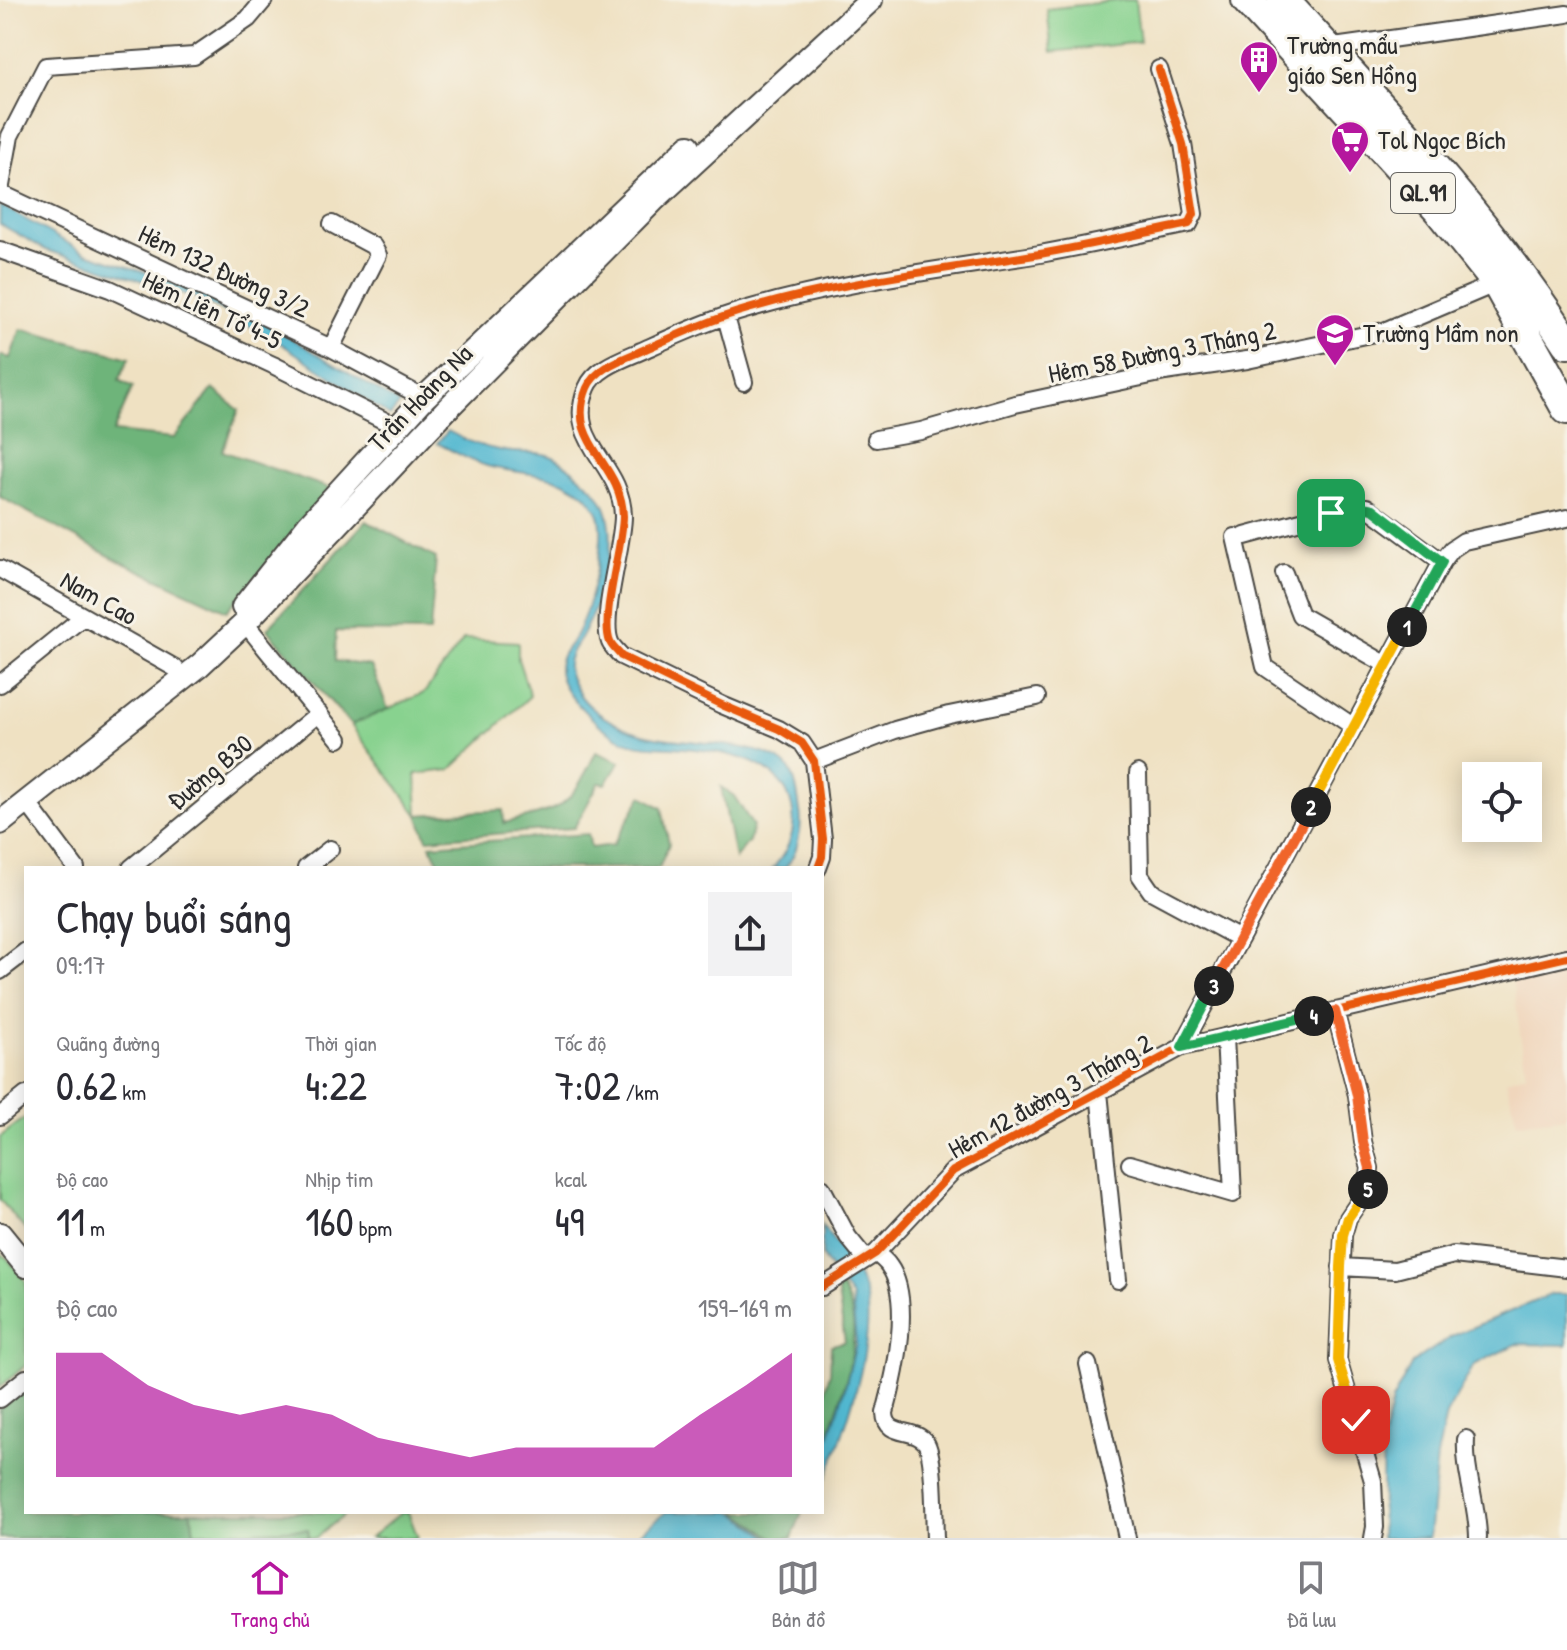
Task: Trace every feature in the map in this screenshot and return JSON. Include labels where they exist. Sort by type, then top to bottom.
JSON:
[{"type":"highway","name":"QL.91","points":[[1247,0],[1438,209],[1497,283],[1567,409]]},
{"type":"highway","name":"QL.91","points":[[1283,0],[1364,86],[1516,267],[1567,343]]},
{"type":"main road","name":"Trần Hoàng Na","points":[[0,810],[236,615],[308,525],[424,398],[647,184],[849,0]]},
{"type":"main road","name":"Trần Hoàng Na","points":[[0,823],[200,665],[245,623],[446,410],[653,201],[871,0]]},
{"type":"main road","points":[[424,398],[446,410]]},
{"type":"main road","points":[[397,427],[417,440]]},
{"type":"main road","points":[[0,1234],[24,1264]]},
{"type":"street","points":[[0,192],[10,136],[46,66],[194,56],[248,19],[264,0]]},
{"type":"street","points":[[1327,48],[1567,14]]},
{"type":"street","points":[[819,866],[823,839],[814,761],[802,743],[779,729],[621,656],[610,644],[608,629],[623,517],[616,482],[588,441],[582,421],[582,401],[588,383],[608,366],[726,317],[769,303],[872,280],[1044,253],[1189,224],[1194,214],[1183,144],[1159,69]]},
{"type":"street","name":"Hẻm 132 Đường 3/2","points":[[0,192],[331,348],[424,398]]},
{"type":"street","points":[[331,348],[378,255],[373,246],[332,224]]},
{"type":"street","name":"Hẻm Liên Tổ 4-5","points":[[0,250],[110,289],[397,427]]},
{"type":"street","name":"Hẻm 58 Đường 3 Tháng 2","points":[[876,439],[921,431],[1015,404],[1165,372],[1247,360],[1376,333],[1497,283]]},
{"type":"street","points":[[726,317],[744,382]]},
{"type":"street","points":[[1354,727],[1265,667],[1240,537],[1353,507],[1367,507],[1442,562]]},
{"type":"street","points":[[1182,1047],[1442,562],[1452,549],[1464,541],[1567,518]]},
{"type":"street","name":"Nam Cao","points":[[0,569],[175,668]]},
{"type":"street","points":[[1284,573],[1300,615],[1387,665]]},
{"type":"street","points":[[0,684],[83,617]]},
{"type":"street","points":[[245,623],[339,739]]},
{"type":"street","points":[[814,761],[895,730],[1037,697]]},
{"type":"street","name":"Đường B30","points":[[133,866],[319,713]]},
{"type":"street","points":[[1138,773],[1139,866],[1142,882],[1151,891],[1240,939]]},
{"type":"street","points":[[26,801],[75,866]]},
{"type":"street","points":[[309,866],[330,849]]},
{"type":"street","points":[[0,971],[24,953]]},
{"type":"street","name":"Hẻm 12 đường 3 Tháng 2","points":[[824,1286],[869,1257],[953,1171],[1182,1047],[1567,957]]},
{"type":"street","points":[[1335,1011],[1357,1095],[1370,1176],[1367,1190],[1348,1218],[1343,1235],[1338,1360],[1373,1481],[1373,1538]]},
{"type":"street","points":[[1130,1164],[1233,1194],[1225,1037]]},
{"type":"street","points":[[1099,1092],[1118,1280]]},
{"type":"street","points":[[0,1116],[24,1097]]},
{"type":"street","points":[[824,1192],[848,1237],[869,1257],[890,1266],[898,1286],[899,1351],[885,1422],[890,1428],[919,1437],[929,1448],[935,1538]]},
{"type":"street","points":[[1341,1267],[1395,1270],[1454,1255],[1567,1268]]},
{"type":"street","points":[[1088,1364],[1127,1538]]},
{"type":"street","points":[[0,1399],[24,1380]]},
{"type":"street","points":[[1466,1439],[1465,1462],[1476,1505],[1478,1538]]},
{"type":"shaded area","points":[[1567,966],[1567,1117],[1517,1123],[1506,1080],[1526,1074],[1512,978]]},
{"type":"green space","points":[[1135,0],[1140,42],[1052,52],[1047,9]]},
{"type":"green space","points":[[21,329],[129,358],[119,380],[133,387],[113,432],[174,438],[213,389],[239,410],[222,451],[332,489],[227,611],[115,559],[0,497],[0,355],[10,358]]},
{"type":"green space","points":[[366,521],[436,558],[430,632],[336,631],[335,661],[371,666],[388,709],[351,725],[267,629]]},
{"type":"green space","points":[[464,639],[518,642],[518,659],[530,696],[450,770],[416,774],[418,815],[351,725],[424,693]]},
{"type":"green space","points":[[596,752],[620,762],[606,784],[599,783],[574,828],[427,839],[418,815],[503,810],[504,823],[540,814],[562,804],[578,785]]},
{"type":"green space","points":[[721,787],[734,796],[753,826],[749,841],[735,859]]},
{"type":"green space","points":[[642,796],[662,808],[669,844],[660,866],[441,866],[430,845],[588,834],[591,848],[613,845]]},
{"type":"green space","points":[[24,1119],[24,1229],[0,1200],[0,1137]]},
{"type":"green space","points":[[0,1254],[24,1279],[24,1367],[0,1387]]},
{"type":"green space","points":[[837,1287],[840,1287],[849,1304],[853,1346],[843,1391],[824,1446],[824,1396],[830,1372],[831,1345],[845,1342]]},
{"type":"green space","points":[[24,1390],[24,1514],[191,1514],[194,1533],[308,1529],[309,1538],[0,1538],[0,1409]]},
{"type":"green space","points":[[191,1514],[344,1514],[316,1538],[309,1538],[308,1529],[194,1533]]},
{"type":"green space","points":[[400,1514],[409,1514],[418,1538],[370,1538]]},
{"type":"green space","points":[[740,1514],[801,1514],[792,1538],[774,1538]]},
{"type":"water","points":[[0,205],[86,253],[166,279],[256,317],[400,404],[390,416],[274,339],[197,298],[46,250],[0,224]]},
{"type":"water","points":[[448,431],[490,448],[553,457],[575,472],[600,497],[608,515],[610,554],[593,613],[570,657],[568,667],[573,684],[592,708],[627,729],[666,739],[747,749],[780,761],[790,770],[794,780],[801,818],[796,849],[787,866],[774,866],[790,839],[792,807],[786,790],[775,777],[760,766],[725,754],[626,741],[597,722],[565,688],[559,670],[561,659],[582,622],[599,557],[601,527],[599,515],[591,502],[563,482],[487,466],[437,443]]},
{"type":"water","points":[[824,1228],[860,1279],[868,1319],[855,1394],[824,1483],[824,1452],[856,1343],[852,1298],[824,1260]]},
{"type":"water","points":[[1552,1294],[1567,1294],[1567,1345],[1516,1344],[1474,1365],[1446,1415],[1437,1457],[1429,1538],[1381,1538],[1383,1439],[1392,1401],[1412,1363],[1454,1335]]},
{"type":"water","points":[[664,1514],[737,1514],[770,1538],[634,1538]]},
{"type":"cycle path","points":[[819,866],[823,839],[814,761],[802,743],[779,729],[621,656],[610,642],[608,616],[623,516],[614,481],[583,424],[582,407],[587,388],[596,375],[618,361],[694,328],[784,299],[1189,224],[1194,214],[1183,144],[1159,69]]},
{"type":"cycle path","points":[[824,1286],[876,1253],[953,1171],[1182,1047],[1567,957]]},
{"type":"place","name":"Trường mẩu giáo Sen Hồng","points":[[1259,94]]},
{"type":"place","name":"Tol Ngọc Bích","points":[[1350,174]]},
{"type":"place","name":"Trường Mầm non","points":[[1335,367]]},
{"type":"route","points":[[1331,513],[1358,506],[1373,509],[1442,562],[1182,1047],[1335,1011],[1357,1095],[1370,1168],[1370,1184],[1345,1227],[1341,1267],[1338,1360],[1356,1420]]}]
